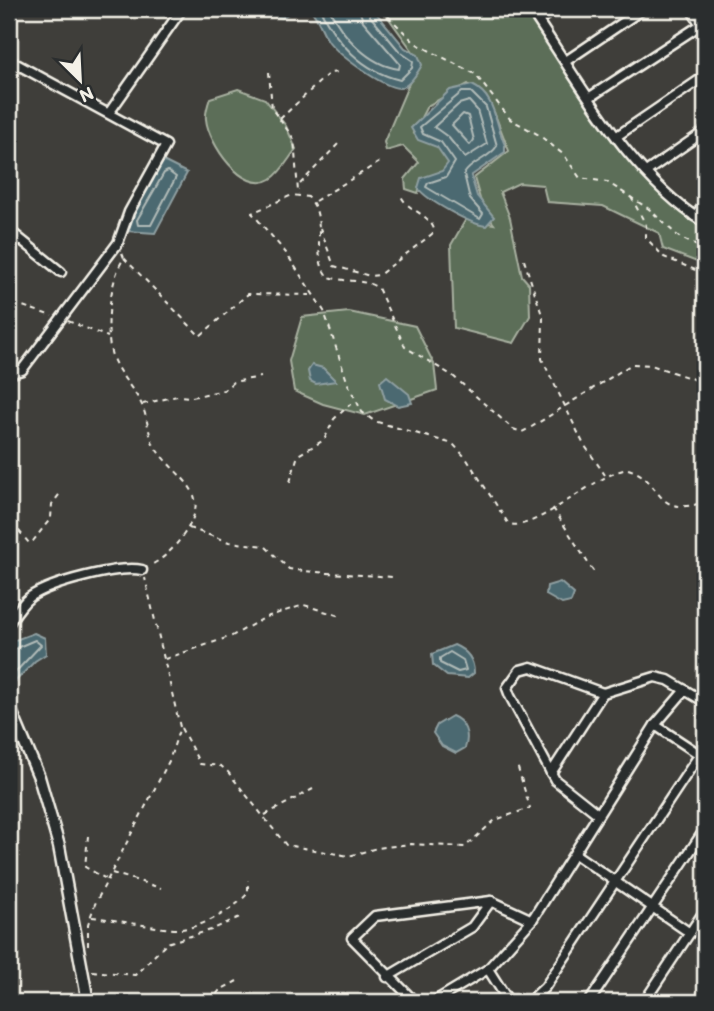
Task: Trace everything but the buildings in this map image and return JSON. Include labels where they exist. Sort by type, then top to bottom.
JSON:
[{"type":"street","points":[[109,113],[182,9]]},
{"type":"street","points":[[530,9],[617,136],[646,172],[705,223]]},
{"type":"street","points":[[538,20],[556,9]]},
{"type":"street","points":[[566,61],[643,9]]},
{"type":"street","points":[[590,97],[704,27],[692,9]]},
{"type":"street","points":[[9,60],[166,145],[129,212],[118,243],[22,370],[9,374]]},
{"type":"street","points":[[617,136],[705,76]]},
{"type":"street","points":[[646,172],[705,131]]},
{"type":"street","points":[[694,216],[705,205]]},
{"type":"street","points":[[9,230],[61,272]]},
{"type":"street","points":[[9,623],[23,603],[40,592],[122,568],[142,570]]},
{"type":"street","points":[[597,814],[555,780],[551,773],[507,688],[520,670],[531,667],[603,693],[655,677],[705,702]]},
{"type":"street","points":[[433,1002],[488,969],[532,920],[655,725],[685,690]]},
{"type":"street","points":[[551,773],[603,693]]},
{"type":"street","points":[[9,706],[39,777],[59,846],[88,1002]]},
{"type":"street","points":[[529,1002],[545,987],[703,756],[655,725]]},
{"type":"street","points":[[589,1002],[705,829]]},
{"type":"street","points":[[575,854],[690,933]]},
{"type":"street","points":[[415,1002],[387,977],[352,938],[374,916],[491,901],[532,920]]},
{"type":"street","points":[[387,977],[472,927],[491,901]]},
{"type":"street","points":[[645,1002],[705,910]]},
{"type":"street","points":[[488,969],[509,1002]]},
{"type":"path","points":[[381,9],[415,43],[480,78],[510,119],[539,135],[564,155],[580,178],[607,182],[631,196],[680,237],[705,250]]},
{"type":"path","points":[[269,72],[272,109],[294,139],[299,185],[297,194]]},
{"type":"path","points":[[280,119],[330,73],[338,72]]},
{"type":"path","points":[[299,185],[340,142]]},
{"type":"path","points":[[313,202],[383,160]]},
{"type":"path","points":[[401,196],[410,208],[432,223],[434,229],[432,234],[379,275],[370,276],[334,266],[313,202],[297,194],[253,213],[285,253],[330,324],[355,400],[362,412],[374,421],[453,444],[466,458],[508,523],[525,526],[605,476],[622,469],[632,470],[676,507],[687,508],[705,502]]},
{"type":"path","points":[[631,196],[646,225],[646,238],[657,250],[671,261],[705,274]]},
{"type":"path","points":[[319,227],[321,265],[327,276],[341,281],[369,283],[378,288],[405,347],[453,376],[506,426],[517,431],[526,430],[618,372],[638,363],[705,383]]},
{"type":"path","points":[[118,243],[124,258],[200,336],[252,293],[311,295]]},
{"type":"path","points":[[124,258],[113,281],[111,352],[142,405],[156,449],[171,463],[197,502],[196,512],[188,528],[163,558],[142,570],[180,727],[200,764],[221,766],[264,816],[280,841],[295,848],[349,856],[377,848],[411,844],[465,847],[495,820],[530,808],[517,765]]},
{"type":"path","points":[[524,260],[543,317],[542,359],[583,443],[605,476]]},
{"type":"path","points":[[142,405],[177,396],[186,398],[224,390],[233,382],[261,377]]},
{"type":"path","points":[[290,482],[298,455],[324,440],[334,419],[355,400]]},
{"type":"path","points":[[9,533],[19,531],[29,543],[33,541],[51,518],[52,504],[62,491]]},
{"type":"path","points":[[554,508],[595,574]]},
{"type":"path","points":[[188,528],[229,542],[265,546],[289,569],[393,577]]},
{"type":"path","points":[[163,659],[232,636],[266,617],[304,605],[340,616]]},
{"type":"path","points":[[88,950],[91,916],[169,761],[180,727]]},
{"type":"path","points":[[264,816],[313,789]]},
{"type":"path","points":[[88,836],[85,867],[108,880]]},
{"type":"path","points":[[111,873],[161,888]]},
{"type":"path","points":[[91,916],[181,929],[201,923],[238,902],[248,893],[248,880]]},
{"type":"path","points":[[91,971],[135,975],[167,943],[211,930],[242,916]]},
{"type":"path","points":[[90,961],[93,982]]},
{"type":"path","points":[[210,1002],[220,990],[237,981]]},
{"type":"green space","points":[[382,9],[526,9],[605,129],[628,158],[677,208],[705,227],[705,265],[663,249],[659,233],[603,206],[547,202],[543,185],[519,183],[500,192],[510,218],[522,276],[529,284],[530,316],[514,343],[454,328],[451,245],[466,219],[494,224],[483,209],[474,178],[509,151],[494,112],[468,84],[427,106],[413,133],[438,146],[450,164],[439,176],[423,181],[418,193],[406,189],[405,179],[419,162],[403,146],[386,151],[384,142],[419,60]]},
{"type":"green space","points":[[238,89],[265,99],[286,126],[296,149],[271,179],[260,182],[239,174],[220,153],[208,129],[206,114],[210,98]]},
{"type":"green space","points":[[349,312],[415,326],[434,364],[437,390],[365,415],[323,404],[294,391],[289,361],[302,317]]},
{"type":"water","points":[[252,9],[295,9],[282,18]]},
{"type":"water","points":[[310,9],[373,9],[405,48],[418,55],[422,65],[402,87],[382,82],[334,48]]},
{"type":"water","points":[[472,85],[486,96],[490,103],[505,145],[505,152],[471,176],[477,196],[494,217],[486,226],[450,211],[418,188],[421,178],[442,171],[448,163],[437,147],[418,140],[411,128],[450,90]]},
{"type":"water","points":[[163,161],[187,173],[155,233],[127,231],[130,218]]},
{"type":"water","points":[[312,365],[323,368],[336,381],[316,384],[310,381],[308,371]]},
{"type":"water","points":[[387,376],[409,394],[412,403],[398,406],[385,399],[380,382]]},
{"type":"water","points":[[560,582],[574,594],[571,602],[562,604],[546,595],[547,586]]},
{"type":"water","points":[[34,633],[45,638],[46,654],[35,661],[11,686],[9,647],[15,640]]},
{"type":"water","points":[[454,645],[466,652],[471,659],[474,673],[468,678],[447,676],[433,665],[432,654]]},
{"type":"water","points":[[452,716],[460,721],[467,733],[465,748],[456,753],[442,746],[433,733],[437,725]]}]
